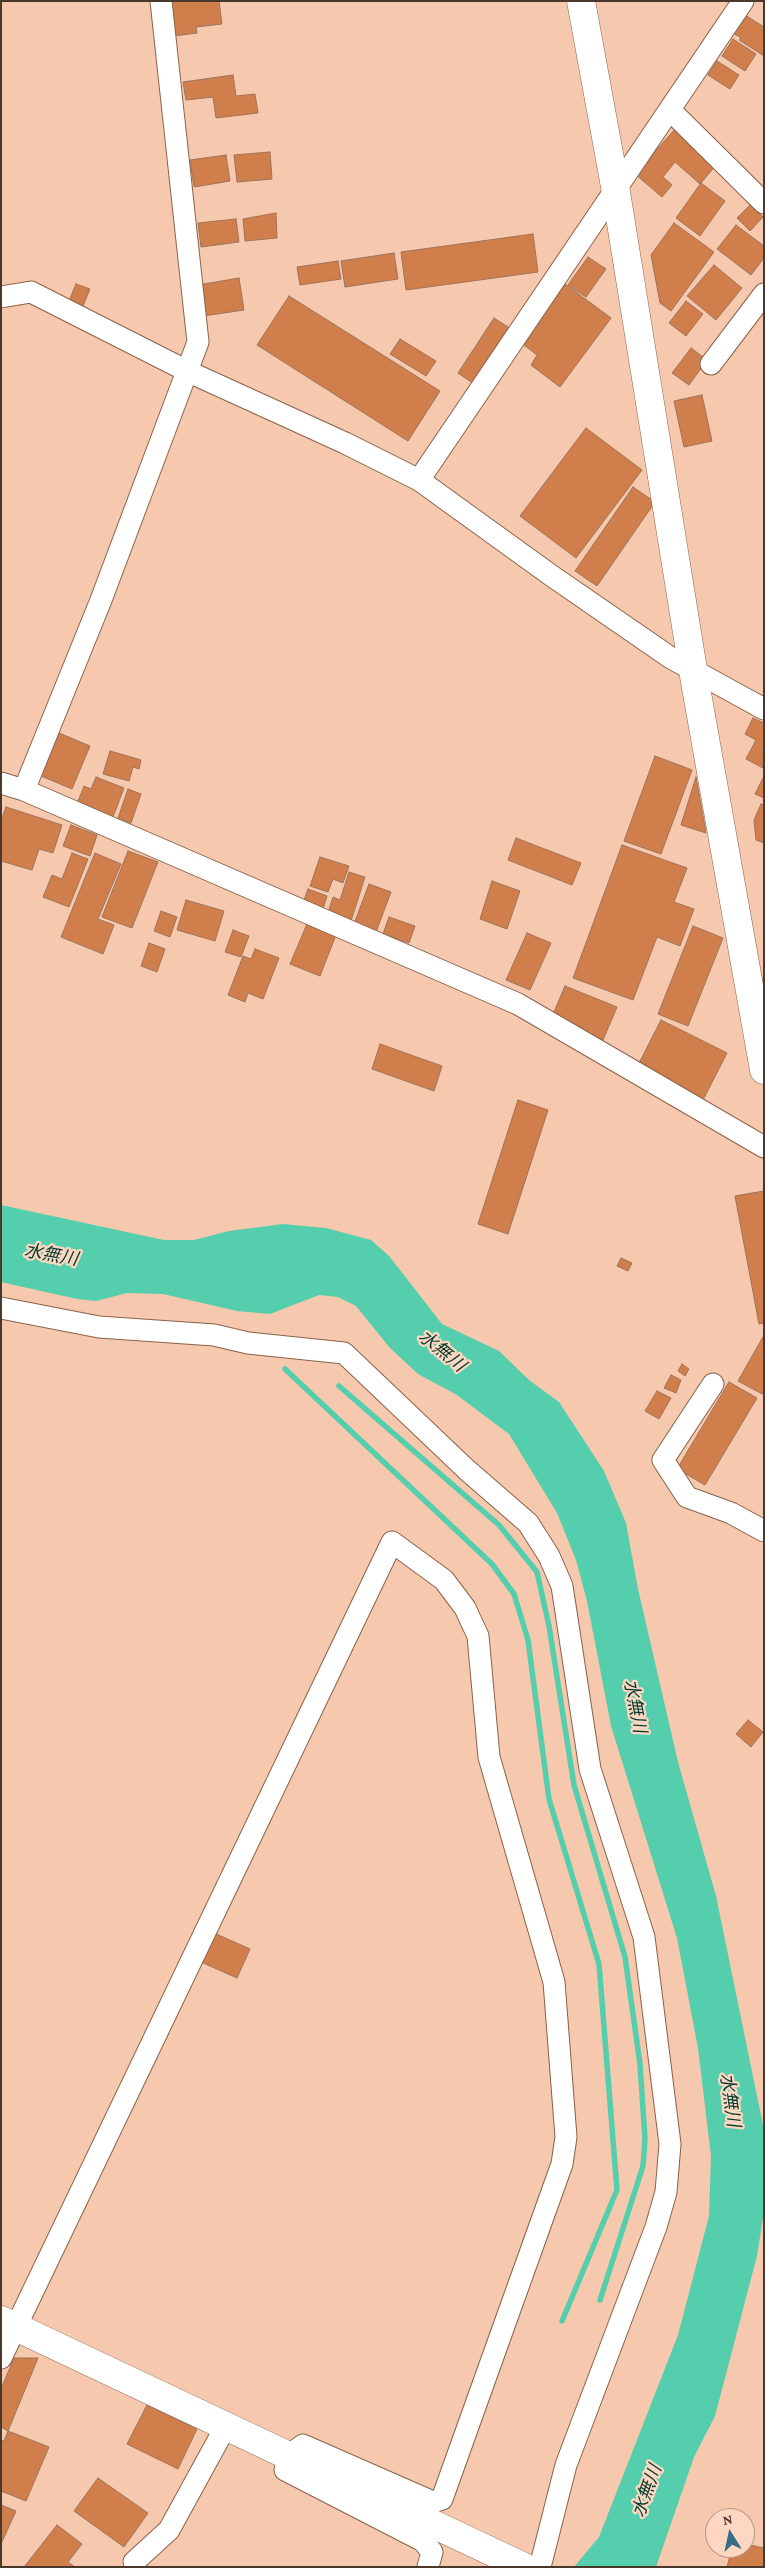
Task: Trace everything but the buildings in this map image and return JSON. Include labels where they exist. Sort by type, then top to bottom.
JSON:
[{"type":"street","points":[[24,790],[101,600],[198,342],[161,1]]},
{"type":"street","points":[[580,1],[616,192],[694,670],[764,1070]]},
{"type":"street","points":[[420,480],[743,1]]},
{"type":"street","points":[[670,110],[764,203]]},
{"type":"street","points":[[1,297],[30,292],[188,372],[345,443],[420,480],[552,576],[672,658],[764,709]]},
{"type":"street","points":[[711,364],[764,294]]},
{"type":"street","points":[[1,783],[24,790],[518,1004],[764,1147]]},
{"type":"street","points":[[1,1308],[99,1327],[214,1335],[248,1343],[344,1353],[467,1470],[528,1523],[549,1556],[562,1586],[590,1769],[644,1937],[670,2144],[666,2192],[656,2227],[566,2464],[540,2567]]},
{"type":"street","points":[[713,1384],[663,1460],[687,1497],[731,1513],[764,1530]]},
{"type":"street","points":[[1,2358],[9,2324],[392,1542],[444,1580],[465,1608],[478,1636],[489,1757],[554,1982],[566,2138],[562,2164],[442,2499],[433,2502],[303,2445],[289,2455],[285,2470],[423,2541],[432,2552],[428,2567]]},
{"type":"street","points":[[9,2324],[439,2525],[524,2567]]},
{"type":"street","points":[[134,2562],[169,2530],[226,2426]]},
{"type":"water","name":"水無川","points":[[1,1205],[164,1240],[194,1240],[229,1231],[283,1224],[326,1228],[371,1240],[389,1256],[442,1324],[499,1351],[529,1380],[559,1402],[604,1471],[626,1523],[638,1589],[678,1762],[716,1896],[764,2130],[764,2211],[757,2256],[715,2416],[694,2457],[656,2567],[574,2567],[599,2537],[678,2335],[709,2216],[711,2156],[698,2048],[677,1938],[611,1726],[587,1601],[576,1560],[557,1513],[509,1434],[457,1395],[418,1374],[390,1348],[356,1306],[338,1297],[319,1295],[270,1314],[237,1311],[163,1294],[127,1293],[96,1301],[77,1299],[1,1282]]},
{"type":"waterway","points":[[285,1369],[492,1564],[514,1594],[528,1640],[549,1799],[599,1964],[617,2190],[562,2321]]},
{"type":"waterway","points":[[339,1386],[499,1525],[537,1572],[549,1626],[574,1785],[625,1957],[640,2064],[645,2139],[643,2166],[600,2300]]}]
